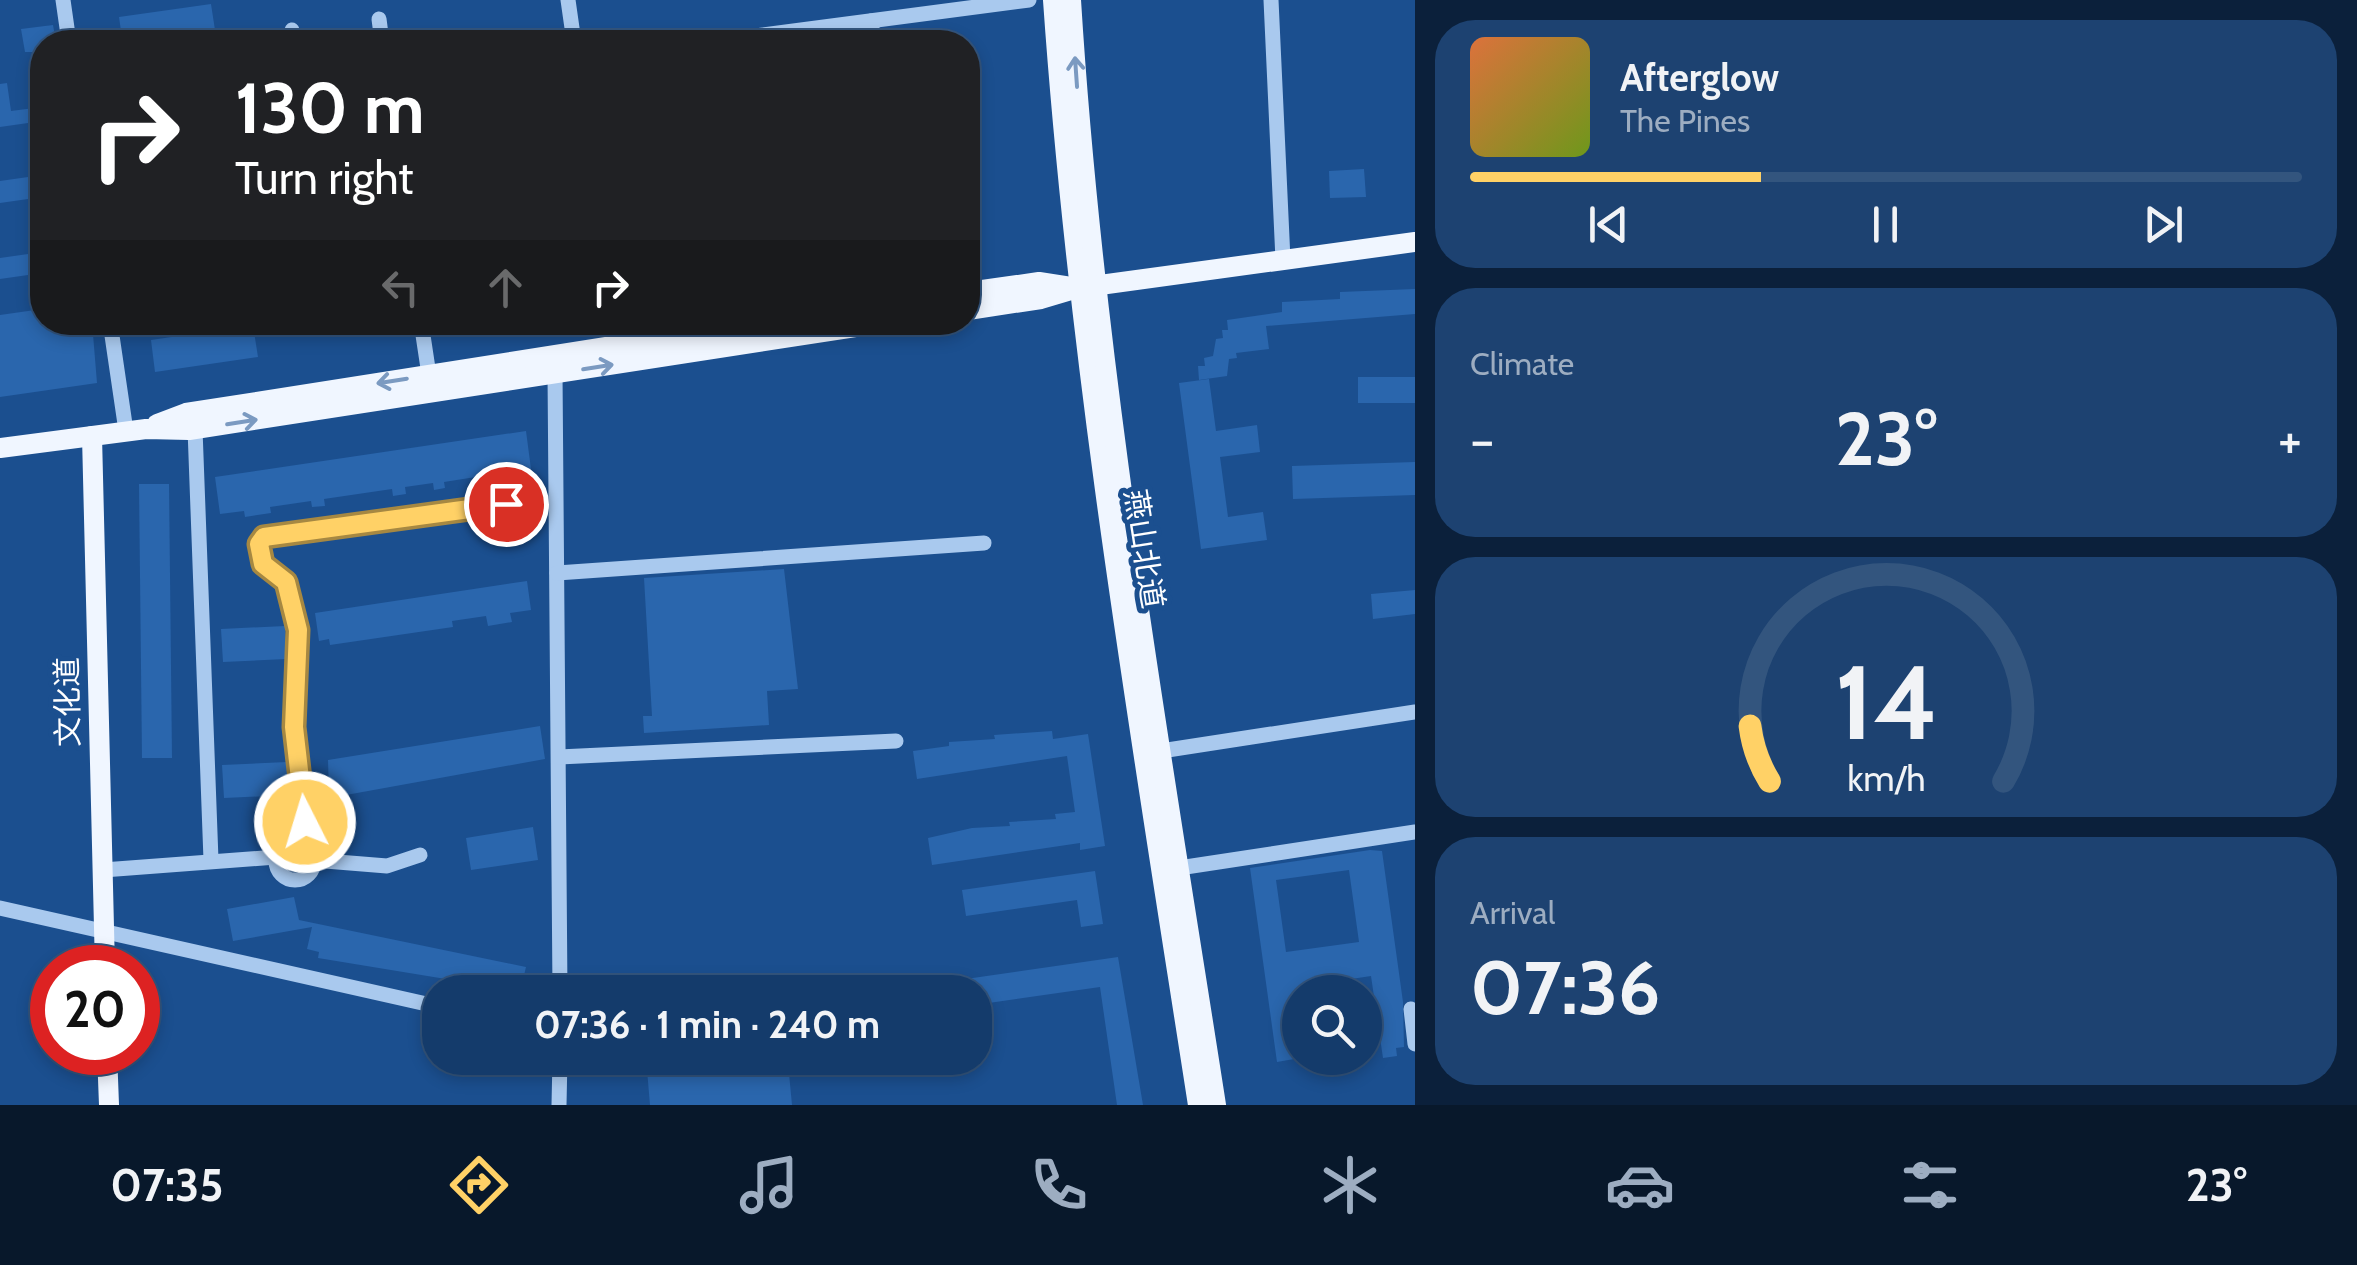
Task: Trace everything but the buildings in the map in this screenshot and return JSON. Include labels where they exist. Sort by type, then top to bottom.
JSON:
[{"type":"main road","name":"燕山北道","points":[[1053,0],[1086,287],[1198,1105]]},
{"type":"main road","name":"燕山北道","points":[[1071,0],[1086,287],[1216,1105]]},
{"type":"main road","points":[[980,308],[1086,287],[1414,242]]},
{"type":"main road","points":[[980,290],[1038,282],[1086,287]]},
{"type":"main road","points":[[136,430],[186,413],[682,335]]},
{"type":"main road","points":[[0,448],[136,430],[196,429],[803,335]]},
{"type":"main road","name":"文化道","points":[[92,436],[104,945]]},
{"type":"main road","points":[[108,1075],[109,1105]]},
{"type":"street","points":[[63,0],[67,30]]},
{"type":"street","points":[[568,0],[572,30]]},
{"type":"street","points":[[803,30],[872,21],[926,7],[1029,0]]},
{"type":"street","points":[[1271,0],[1283,260]]},
{"type":"street","points":[[379,19],[380,30]]},
{"type":"street","points":[[872,21],[873,30]]},
{"type":"street","points":[[113,335],[136,430]]},
{"type":"street","points":[[423,335],[428,375]]},
{"type":"street","points":[[556,373],[560,975]]},
{"type":"street","points":[[196,429],[211,860]]},
{"type":"street","points":[[298,842],[305,822],[294,727],[298,630],[286,582],[263,564],[259,544],[264,537],[506,504]]},
{"type":"street","points":[[558,573],[984,543]]},
{"type":"street","points":[[1162,751],[1414,712]]},
{"type":"street","points":[[558,756],[896,742]]},
{"type":"street","points":[[1179,868],[1414,832]]},
{"type":"street","points":[[102,870],[276,857],[286,844],[298,842],[310,850],[314,860],[306,876],[292,880],[281,875],[276,857]]},
{"type":"street","points":[[314,860],[387,866],[420,855]]},
{"type":"street","points":[[0,908],[422,1004]]},
{"type":"street","points":[[1412,1009],[1414,1044]]},
{"type":"street","points":[[559,1105],[560,1075]]},
{"type":"route","points":[[305,822],[294,727],[299,663],[296,612],[286,582],[263,564],[259,544],[264,537],[506,504]]}]
